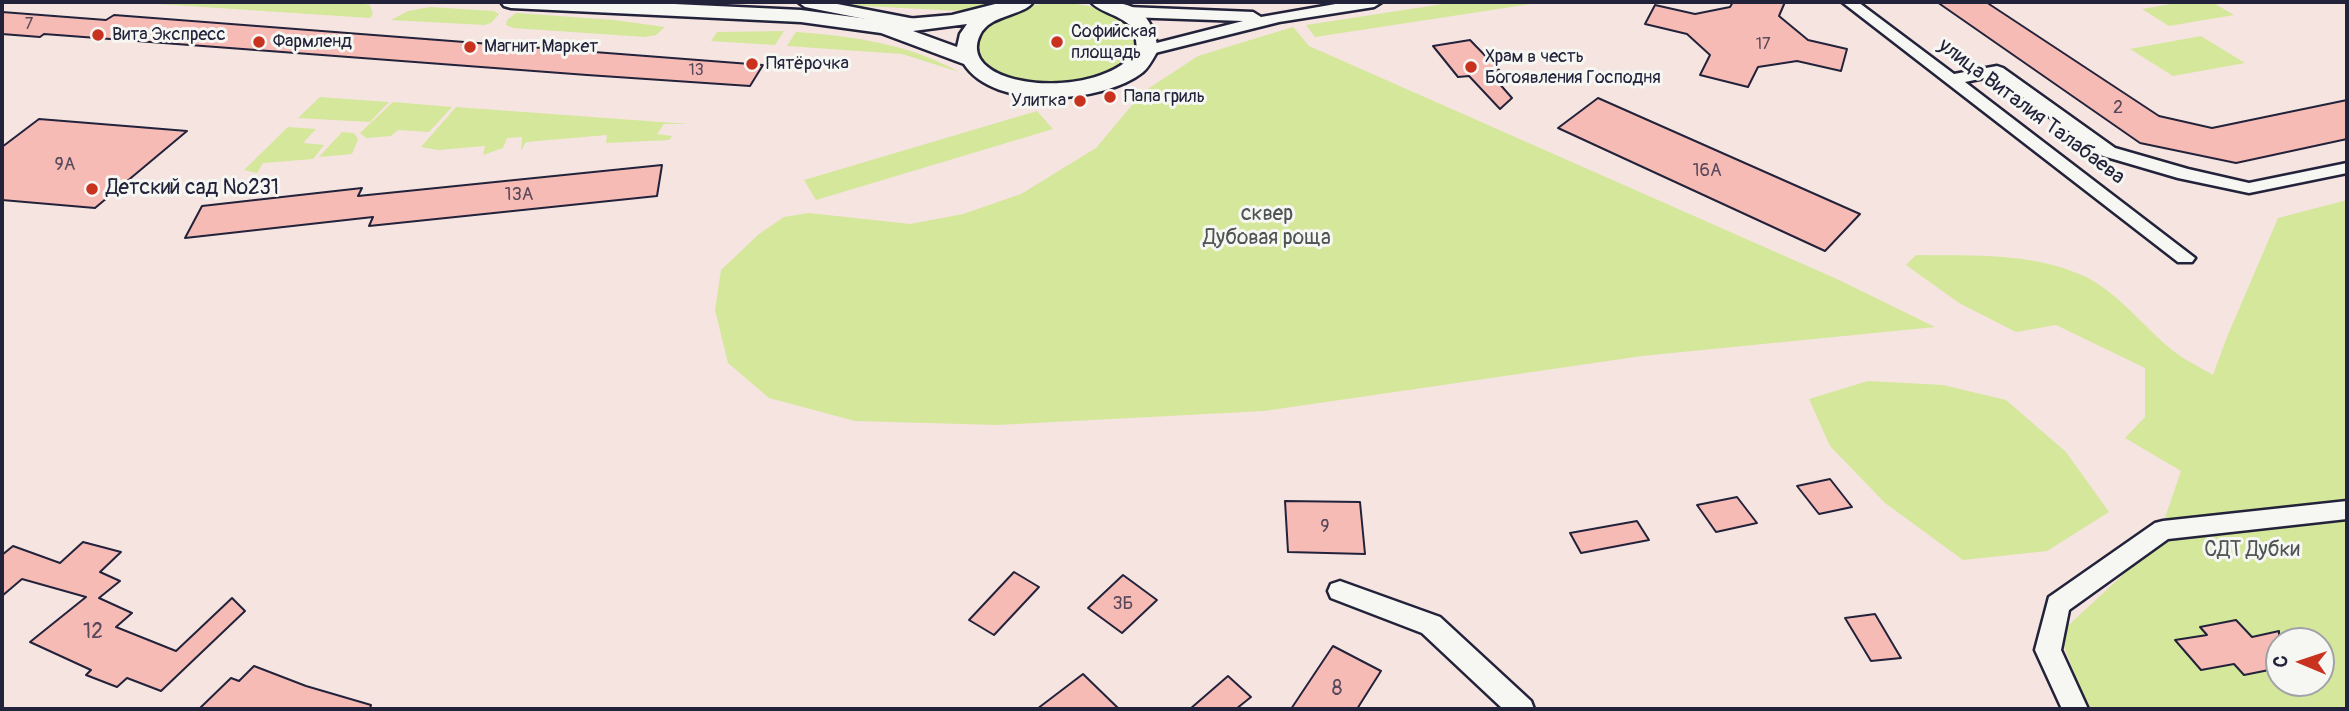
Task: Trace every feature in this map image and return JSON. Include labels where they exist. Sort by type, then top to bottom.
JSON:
[{"type":"street","points":[[511,2],[801,16],[883,27],[969,59]]},
{"type":"street","points":[[805,2],[915,24]]},
{"type":"street","points":[[883,27],[994,12],[1023,2]]},
{"type":"street","points":[[1111,5],[1196,9],[1245,2]]},
{"type":"street","points":[[1147,50],[1279,17],[1374,2]]},
{"type":"street","name":"улица Виталия Талабаева","points":[[1849,2],[2185,258]]},
{"type":"street","points":[[994,12],[970,34],[966,46],[969,59],[983,75],[1009,87],[1054,92],[1078,90],[1110,82],[1134,67],[1147,50],[1148,36],[1141,23],[1111,5]]},
{"type":"street","points":[[1111,5],[1279,17]]},
{"type":"street","points":[[1951,80],[1997,71],[2109,152],[2234,186],[2259,187],[2347,168]]},
{"type":"street","points":[[2075,709],[2048,650],[2058,604],[2121,557],[2163,530],[2347,510]]},
{"type":"street","points":[[1340,591],[1431,625],[1521,709]]},
{"type":"green space","points":[[127,2],[354,2],[370,5],[373,14],[370,18]]},
{"type":"green space","points":[[834,2],[1005,2],[962,11],[843,5]]},
{"type":"green space","name":"Софийская площадь","points":[[1050,2],[1107,11],[1132,25],[1138,36],[1136,49],[1127,63],[1111,74],[1070,85],[1026,83],[1007,78],[984,65],[977,50],[978,39],[983,30],[1003,16]]},
{"type":"green space","points":[[1456,2],[1544,2],[1315,37],[1306,25]]},
{"type":"green space","points":[[2183,2],[2212,2],[2234,15],[2169,26],[2142,9]]},
{"type":"green space","points":[[430,7],[494,11],[499,14],[491,23],[485,25],[391,20],[408,11]]},
{"type":"green space","points":[[516,13],[614,20],[665,27],[656,35],[645,37],[513,28],[506,25],[507,20]]},
{"type":"green space","name":"сквер Дубовая роща","points":[[1293,27],[1309,46],[1839,280],[1935,327],[1642,356],[1264,411],[997,425],[855,421],[769,398],[728,363],[715,310],[721,270],[759,234],[784,217],[809,213],[910,224],[963,214],[1021,194],[1096,148],[1143,92],[1198,56]]},
{"type":"green space","points":[[784,31],[775,45],[711,41],[717,32]]},
{"type":"green space","points":[[796,32],[838,36],[901,48],[959,72],[902,54],[787,46]]},
{"type":"green space","points":[[2201,36],[2245,63],[2173,76],[2130,49]]},
{"type":"green space","points":[[320,97],[389,102],[370,122],[298,118]]},
{"type":"green space","points":[[393,102],[452,107],[429,132],[398,130],[391,136],[366,138],[360,133]]},
{"type":"green space","points":[[456,107],[688,124],[664,124],[657,134],[672,136],[669,140],[606,143],[607,135],[526,142],[521,151],[522,137],[507,138],[503,148],[483,155],[485,146],[438,150],[421,147]]},
{"type":"green space","points":[[1037,111],[1053,129],[816,200],[804,180]]},
{"type":"green space","points":[[288,127],[316,129],[303,143],[324,145],[313,159],[263,163],[257,173],[244,170]]},
{"type":"green space","points":[[342,132],[354,133],[358,139],[352,154],[319,157]]},
{"type":"green space","name":"СДТ Дубки","points":[[2347,200],[2347,709],[2088,709],[2059,634],[2156,544],[2181,471],[2125,438],[2145,417],[2145,368],[2056,325],[2016,332],[1959,303],[1906,265],[1916,255],[1981,256],[2024,259],[2066,269],[2098,284],[2172,350],[2213,375],[2278,218]]},
{"type":"green space","points":[[1868,381],[1943,385],[2006,400],[2066,452],[2109,512],[2047,551],[1963,560],[1885,503],[1830,446],[1809,399]]},
{"type":"building","points":[[1733,2],[1785,2],[1779,16],[1808,40],[1847,49],[1841,71],[1797,61],[1758,67],[1748,87],[1700,75],[1710,55],[1687,34],[1645,24],[1655,5],[1695,14],[1730,7]]},
{"type":"building","points":[[1937,2],[1986,2],[2159,116],[2212,128],[2347,100],[2347,139],[2236,163],[2140,143]]},
{"type":"building","points":[[2,12],[106,20],[114,15],[763,65],[750,86],[44,34],[40,37],[2,34]]},
{"type":"building","points":[[1470,40],[1500,71],[1490,73],[1512,98],[1500,109],[1469,76],[1458,77],[1433,46]]},
{"type":"building","points":[[1598,98],[1860,214],[1825,251],[1558,128]]},
{"type":"building","points":[[39,119],[187,131],[95,208],[2,200],[2,147]]},
{"type":"building","points":[[662,165],[657,196],[369,226],[373,217],[185,238],[202,206],[362,188],[358,196]]},
{"type":"building","points":[[1830,479],[1852,507],[1819,514],[1797,486]]},
{"type":"building","points":[[1737,497],[1757,523],[1716,532],[1697,505]]},
{"type":"building","points":[[1285,501],[1360,502],[1365,554],[1288,552]]},
{"type":"building","points":[[1637,521],[1649,540],[1581,553],[1570,533]]},
{"type":"building","points":[[83,542],[121,552],[100,572],[120,581],[99,598],[132,613],[116,627],[176,651],[232,598],[245,611],[161,691],[127,678],[117,687],[86,675],[91,670],[30,642],[86,597],[22,579],[2,596],[2,555],[13,546],[60,563]]},
{"type":"building","points":[[1014,572],[1039,587],[994,635],[969,620]]},
{"type":"building","points":[[1123,575],[1157,600],[1122,633],[1088,608]]},
{"type":"building","points":[[1875,614],[1901,658],[1871,661],[1845,618]]},
{"type":"building","points":[[2236,620],[2252,637],[2265,634],[2265,671],[2244,675],[2234,664],[2201,670],[2175,640],[2207,635],[2200,627]]},
{"type":"building","points":[[1333,646],[1381,671],[1357,709],[1291,709]]},
{"type":"building","points":[[254,666],[306,686],[371,705],[370,709],[199,709],[231,678],[239,681]]},
{"type":"building","points":[[1083,674],[1119,709],[1037,709]]},
{"type":"building","points":[[1228,676],[1251,697],[1236,709],[1190,709]]},
{"type":"place","name":"Вита Экспресс","points":[[98,35]]},
{"type":"place","name":"Фармленд","points":[[259,42]]},
{"type":"place","name":"Софийская площадь","points":[[1057,42]]},
{"type":"place","name":"Магнит Маркет","points":[[470,47]]},
{"type":"place","name":"Пятёрочка","points":[[752,64]]},
{"type":"place","name":"Храм в честь Богоявления Господня","points":[[1471,67]]},
{"type":"place","name":"Папа гриль","points":[[1110,97]]},
{"type":"place","name":"Улитка","points":[[1080,101]]},
{"type":"place","name":"Детский сад №231","points":[[92,189]]}]
